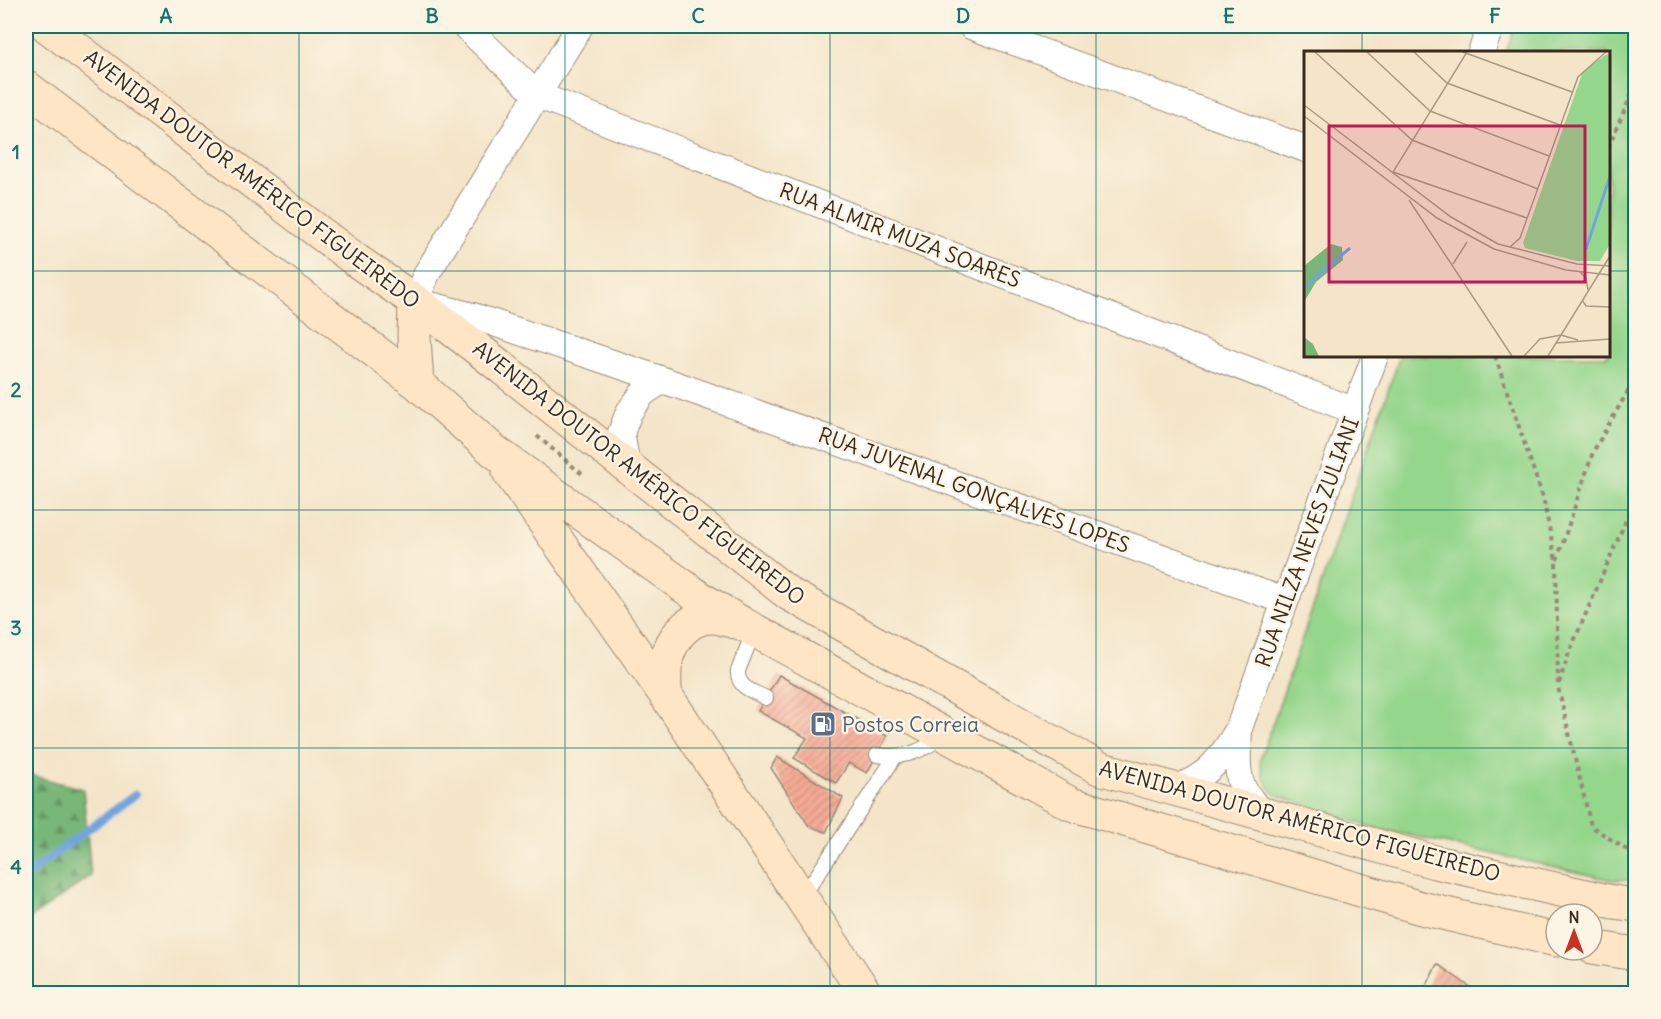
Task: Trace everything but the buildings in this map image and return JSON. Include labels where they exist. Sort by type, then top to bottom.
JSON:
[{"type":"main road","name":"AVENIDA DOUTOR AMÉRICO FIGUEIREDO","points":[[47,26],[347,254],[415,301],[789,594],[1099,768],[1435,862],[1635,905]]},
{"type":"main road","name":"AVENIDA DOUTOR AMÉRICO FIGUEIREDO","points":[[26,87],[417,383],[494,451],[700,598],[749,627],[1071,804],[1421,909],[1544,937]]},
{"type":"main road","points":[[415,301],[414,338],[417,383]]},
{"type":"main road","points":[[494,451],[665,694],[866,993]]},
{"type":"main road","points":[[665,694],[666,662],[674,640],[683,627],[698,619],[713,617],[749,627]]},
{"type":"main road","points":[[1604,949],[1632,955]]},
{"type":"street","name":"RUA ALMIR MUZA SOARES","points":[[465,26],[537,94],[1355,411]]},
{"type":"street","points":[[415,301],[427,273],[580,26]]},
{"type":"street","points":[[971,26],[1304,149]]},
{"type":"street","points":[[1482,51],[1491,26]]},
{"type":"street","name":"RUA JUVENAL GONÇALVES LOPES","points":[[415,301],[473,316],[663,380],[1285,601]]},
{"type":"street","name":"RUA NILZA NEVES ZULIANI","points":[[1172,789],[1186,785],[1214,765],[1226,751],[1239,728],[1375,357]]},
{"type":"street","points":[[627,465],[621,433],[628,412],[643,393],[663,380]]},
{"type":"street","name":"RUA NILZA NEVES ZULIANI","points":[[1239,728],[1239,776],[1261,814]]},
{"type":"lane","points":[[749,627],[738,678],[739,682],[747,688],[766,698]]},
{"type":"lane","points":[[877,755],[895,757],[908,755],[926,748],[947,735]]},
{"type":"lane","points":[[802,898],[895,757]]},
{"type":"path","points":[[1610,142],[1635,85]]},
{"type":"path","points":[[1495,357],[1543,498],[1556,561],[1558,687],[1591,826],[1635,856]]},
{"type":"path","points":[[1556,561],[1593,452],[1635,376]]},
{"type":"path","points":[[1558,687],[1569,653],[1635,497]]},
{"type":"green space","points":[[1515,26],[1635,26],[1635,880],[1612,880],[1367,826],[1274,794],[1263,778],[1260,760],[1400,357],[1610,357],[1610,51],[1506,51]]},
{"type":"green space","points":[[26,774],[83,789],[91,876],[26,921]]},
{"type":"waterway","points":[[26,877],[136,794]]},
{"type":"place","name":"Postos Correia","points":[[823,724]]}]
